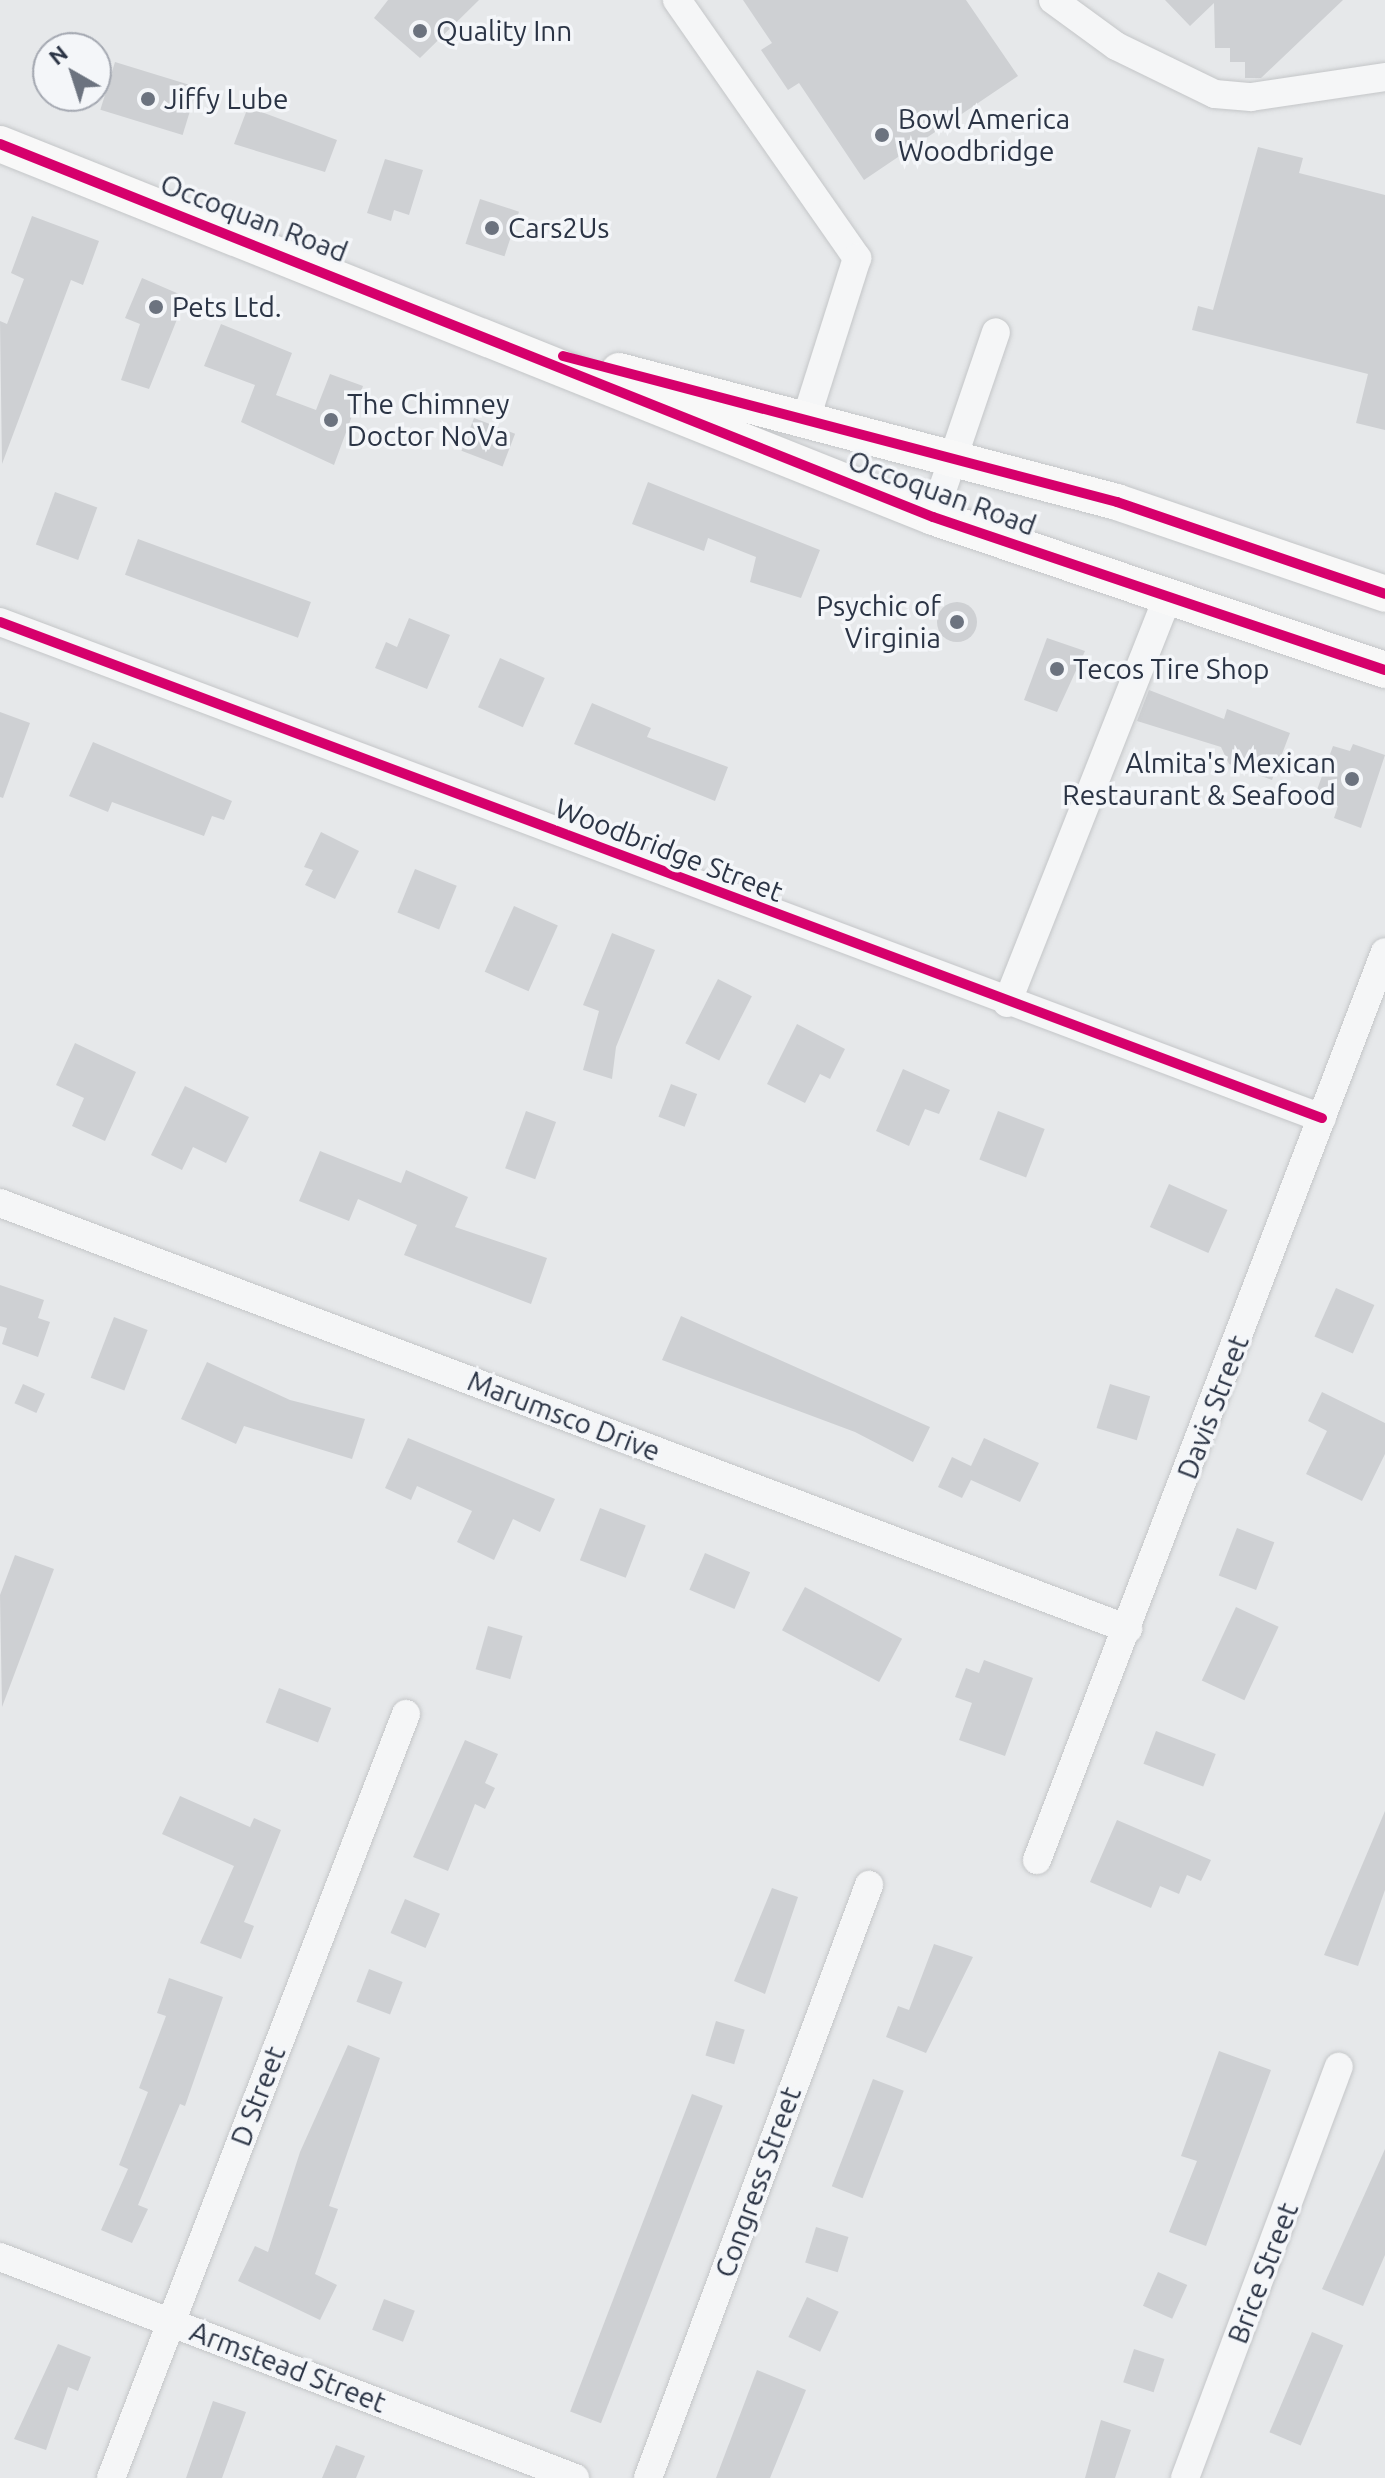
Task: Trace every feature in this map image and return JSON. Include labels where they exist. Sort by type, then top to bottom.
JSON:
[{"type":"main road","name":"Occoquan Road","points":[[0,144],[491,337],[933,517],[1385,670]]},
{"type":"main road","name":"Occoquan Road","points":[[491,337],[1117,502],[1385,594]]},
{"type":"street","points":[[677,0],[857,258],[806,419]]},
{"type":"street","points":[[1053,0],[1116,46],[1215,94],[1251,97],[1385,77]]},
{"type":"street","points":[[933,517],[996,332]]},
{"type":"street","points":[[1007,1003],[1168,597]]},
{"type":"street","name":"Woodbridge Street","points":[[0,622],[1007,1003],[1322,1118]]},
{"type":"street","name":"Davis Street","points":[[1037,1860],[1385,952]]},
{"type":"street","name":"Marumsco Drive","points":[[0,1203],[1128,1629]]},
{"type":"street","name":"D Street","points":[[111,2478],[406,1714]]},
{"type":"street","name":"Congress Street","points":[[648,2478],[869,1885]]},
{"type":"street","name":"Brice Street","points":[[1185,2478],[1339,2067]]},
{"type":"street","name":"Armstead Street","points":[[0,2257],[575,2478]]},
{"type":"building","name":"Quality Inn","points":[[388,0],[479,0],[420,58],[374,18]]},
{"type":"building","name":"Bowl America Woodbridge","points":[[743,0],[966,0],[1018,76],[864,180],[799,83],[788,90],[761,50],[772,43]]},
{"type":"building","points":[[1165,0],[1343,0],[1261,78],[1245,78],[1245,62],[1230,62],[1230,48],[1215,48],[1214,3],[1190,26]]},
{"type":"building","name":"Jiffy Lube","points":[[115,62],[197,87],[183,135],[108,112],[112,112],[112,72]]},
{"type":"building","points":[[248,107],[337,140],[325,172],[234,144]]},
{"type":"building","points":[[1258,147],[1303,158],[1299,173],[1385,195],[1385,430],[1356,423],[1368,374],[1192,330],[1198,306],[1213,310]]},
{"type":"building","points":[[385,159],[423,170],[409,215],[394,210],[391,221],[367,213]]},
{"type":"building","name":"Cars2Us","points":[[480,199],[519,212],[504,256],[465,244]]},
{"type":"building","points":[[32,216],[99,241],[83,285],[71,280],[2,464],[0,321],[7,324],[24,279],[11,273]]},
{"type":"building","points":[[142,278],[186,297],[149,389],[121,380],[140,324],[125,318]]},
{"type":"building","points":[[221,324],[292,353],[276,395],[316,410],[330,374],[363,386],[334,465],[241,422],[255,385],[204,366]]},
{"type":"building","points":[[474,418],[515,434],[503,466],[461,451]]},
{"type":"building","points":[[648,482],[820,550],[801,598],[750,582],[756,557],[708,538],[704,551],[632,524]]},
{"type":"building","points":[[55,492],[97,507],[78,560],[36,545]]},
{"type":"building","points":[[138,539],[311,602],[298,638],[125,575]]},
{"type":"building","name":"Psychic of Virginia","points":[[957,602],[971,608],[977,622],[971,636],[957,642],[943,636],[937,622],[943,608]]},
{"type":"building","points":[[409,618],[450,635],[427,689],[375,668],[386,642],[397,647]]},
{"type":"building","name":"Tecos Tire Shop","points":[[1047,638],[1085,651],[1057,712],[1024,700]]},
{"type":"building","points":[[500,658],[545,678],[523,727],[478,707]]},
{"type":"building","points":[[1149,690],[1224,719],[1227,709],[1290,733],[1272,780],[1229,764],[1221,747],[1137,721]]},
{"type":"building","points":[[592,703],[651,728],[647,737],[728,767],[715,801],[574,744]]},
{"type":"building","points":[[0,712],[30,723],[3,798],[0,797]]},
{"type":"building","points":[[93,742],[232,801],[224,820],[212,816],[204,836],[112,802],[108,812],[69,796]]},
{"type":"building","name":"Almita's Mexican Restaurant & Seafood","points":[[1353,744],[1385,755],[1361,828],[1334,818],[1338,806],[1314,798],[1333,746],[1350,751]]},
{"type":"building","points":[[321,832],[359,851],[335,899],[305,885],[313,870],[304,867]]},
{"type":"building","points":[[415,869],[457,886],[439,929],[397,913]]},
{"type":"building","points":[[514,906],[558,926],[529,991],[485,972]]},
{"type":"building","points":[[612,933],[655,950],[616,1047],[612,1079],[583,1070],[599,1011],[583,1005]]},
{"type":"building","points":[[718,979],[752,996],[719,1060],[685,1043]]},
{"type":"building","points":[[797,1024],[845,1049],[830,1079],[820,1074],[805,1103],[767,1084]]},
{"type":"building","points":[[75,1043],[136,1072],[105,1141],[72,1126],[84,1098],[56,1085]]},
{"type":"building","points":[[903,1069],[950,1090],[939,1114],[925,1109],[909,1146],[876,1131]]},
{"type":"building","points":[[671,1084],[697,1094],[685,1127],[658,1117]]},
{"type":"building","points":[[185,1086],[249,1117],[226,1163],[193,1147],[182,1170],[151,1155]]},
{"type":"building","points":[[526,1111],[556,1122],[535,1179],[505,1168]]},
{"type":"building","points":[[998,1111],[1045,1129],[1026,1177],[979,1160]]},
{"type":"building","points":[[320,1151],[401,1183],[406,1170],[468,1197],[455,1227],[547,1258],[531,1304],[404,1255],[417,1225],[358,1199],[349,1221],[299,1201]]},
{"type":"building","points":[[1169,1184],[1227,1210],[1208,1253],[1150,1227]]},
{"type":"building","points":[[0,1285],[44,1300],[38,1318],[50,1322],[38,1357],[2,1344],[7,1328],[0,1326]]},
{"type":"building","points":[[1336,1288],[1374,1305],[1353,1354],[1314,1336]]},
{"type":"building","points":[[681,1316],[930,1427],[913,1462],[855,1432],[662,1360]]},
{"type":"building","points":[[114,1317],[148,1330],[124,1391],[91,1378]]},
{"type":"building","points":[[207,1362],[290,1400],[365,1419],[352,1459],[244,1426],[236,1444],[181,1419]]},
{"type":"building","points":[[23,1384],[45,1394],[36,1413],[14,1403]]},
{"type":"building","points":[[1110,1384],[1150,1396],[1137,1440],[1097,1428]]},
{"type":"building","points":[[1322,1392],[1385,1423],[1385,1454],[1362,1501],[1306,1474],[1327,1431],[1308,1421]]},
{"type":"building","points":[[408,1438],[555,1499],[540,1532],[513,1519],[494,1560],[457,1542],[472,1511],[417,1486],[411,1500],[385,1488]]},
{"type":"building","points":[[984,1438],[1039,1463],[1020,1502],[971,1480],[962,1498],[938,1487],[952,1457],[971,1466]]},
{"type":"building","points":[[600,1508],[646,1526],[626,1578],[580,1560]]},
{"type":"building","points":[[1237,1528],[1274,1542],[1256,1590],[1219,1576]]},
{"type":"building","points":[[705,1553],[750,1572],[734,1609],[689,1590]]},
{"type":"building","points":[[15,1555],[54,1569],[2,1707],[0,1595]]},
{"type":"building","points":[[805,1587],[902,1639],[879,1682],[782,1630]]},
{"type":"building","points":[[1236,1607],[1279,1627],[1244,1700],[1202,1680]]},
{"type":"building","points":[[488,1626],[523,1636],[510,1679],[476,1669]]},
{"type":"building","points":[[984,1660],[1033,1678],[1005,1756],[959,1740],[972,1703],[955,1697],[966,1668],[979,1673]]},
{"type":"building","points":[[279,1688],[331,1708],[318,1743],[266,1723]]},
{"type":"building","points":[[1156,1731],[1216,1754],[1203,1787],[1143,1764]]},
{"type":"building","points":[[465,1740],[498,1754],[485,1783],[495,1788],[485,1809],[475,1804],[448,1871],[413,1857]]},
{"type":"building","points":[[180,1796],[250,1827],[254,1818],[281,1830],[244,1922],[254,1926],[241,1959],[200,1943],[234,1866],[162,1834]]},
{"type":"building","points":[[1385,1811],[1385,1890],[1358,1966],[1324,1955]]},
{"type":"building","points":[[1117,1820],[1211,1860],[1201,1881],[1187,1875],[1179,1894],[1160,1886],[1151,1908],[1090,1882]]},
{"type":"building","points":[[772,1888],[798,1897],[765,1994],[734,1981]]},
{"type":"building","points":[[405,1899],[440,1914],[426,1948],[391,1933]]},
{"type":"building","points":[[934,1944],[973,1957],[926,2053],[886,2037],[898,2006],[909,2010]]},
{"type":"building","points":[[369,1969],[403,1982],[390,2015],[356,2002]]},
{"type":"building","points":[[169,1978],[223,1997],[185,2106],[180,2104],[138,2205],[148,2209],[132,2243],[101,2230],[128,2169],[119,2165],[148,2092],[139,2088],[166,2016],[157,2013]]},
{"type":"building","points":[[716,2021],[745,2030],[734,2064],[705,2055]]},
{"type":"building","points":[[348,2045],[380,2058],[329,2206],[338,2209],[315,2274],[337,2285],[320,2320],[238,2281],[255,2246],[268,2252],[300,2152]]},
{"type":"building","points":[[1219,2051],[1271,2070],[1206,2246],[1169,2232],[1197,2161],[1181,2156]]},
{"type":"building","points":[[873,2079],[904,2091],[863,2198],[832,2186]]},
{"type":"building","points":[[692,2094],[723,2106],[601,2423],[570,2411]]},
{"type":"building","points":[[1385,2149],[1385,2255],[1363,2306],[1322,2289]]},
{"type":"building","points":[[816,2227],[849,2237],[838,2272],[805,2262]]},
{"type":"building","points":[[1158,2272],[1187,2285],[1172,2319],[1143,2306]]},
{"type":"building","points":[[807,2297],[839,2312],[820,2352],[788,2337]]},
{"type":"building","points":[[384,2299],[415,2311],[403,2342],[372,2330]]},
{"type":"building","points":[[1312,2332],[1343,2345],[1301,2446],[1269,2432]]},
{"type":"building","points":[[58,2344],[91,2357],[78,2391],[68,2387],[46,2450],[14,2439]]},
{"type":"building","points":[[1134,2349],[1164,2359],[1154,2392],[1123,2382]]},
{"type":"building","points":[[757,2370],[806,2390],[770,2478],[716,2478]]},
{"type":"building","points":[[213,2401],[246,2412],[222,2478],[186,2478]]},
{"type":"building","points":[[1101,2420],[1131,2430],[1115,2478],[1085,2478]]},
{"type":"building","points":[[336,2445],[365,2456],[356,2478],[322,2478]]},
{"type":"cycle path","points":[[0,144],[933,517],[1385,670]]},
{"type":"cycle path","points":[[563,356],[1117,502],[1385,594]]},
{"type":"cycle path","points":[[0,622],[1322,1118]]},
{"type":"place","name":"Quality Inn","points":[[420,31]]},
{"type":"place","name":"Jiffy Lube","points":[[148,99]]},
{"type":"place","name":"Bowl America Woodbridge","points":[[882,135]]},
{"type":"place","name":"Cars2Us","points":[[492,228]]},
{"type":"place","name":"Pets Ltd.","points":[[156,307]]},
{"type":"place","name":"The Chimney Doctor NoVa","points":[[331,420]]},
{"type":"place","name":"Psychic of Virginia","points":[[957,622]]},
{"type":"place","name":"Tecos Tire Shop","points":[[1057,669]]},
{"type":"place","name":"Almita's Mexican Restaurant & Seafood","points":[[1352,779]]}]
